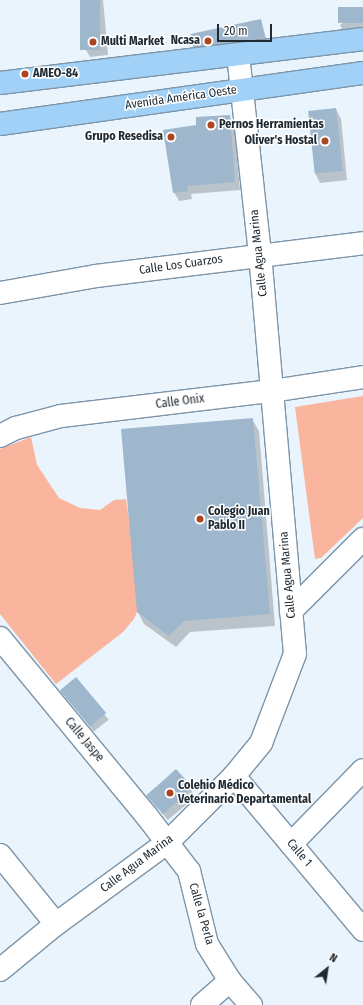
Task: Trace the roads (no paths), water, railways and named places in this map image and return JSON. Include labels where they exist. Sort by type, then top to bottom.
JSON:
[{"type":"main road","points":[[0,83],[238,56],[363,39]]},
{"type":"main road","name":"Avenida América Oeste","points":[[0,124],[240,89],[363,73]]},
{"type":"street","name":"Calle Agua Marina","points":[[0,970],[56,924],[168,842],[234,776],[261,743],[295,654],[260,254],[240,89],[238,56]]},
{"type":"street","name":"Calle Los Cuarzos","points":[[0,293],[96,276],[363,242]]},
{"type":"street","name":"Calle Onix","points":[[0,436],[16,428],[61,416],[272,391],[363,377]]},
{"type":"street","points":[[291,610],[363,539]]},
{"type":"street","name":"Calle Jaspe","points":[[0,638],[168,842]]},
{"type":"street","points":[[291,844],[363,770]]},
{"type":"street","name":"Calle 1","points":[[234,776],[363,930]]},
{"type":"street","name":"Calle la Perla","points":[[168,842],[189,871],[207,944],[230,981],[251,1005]]},
{"type":"street","points":[[0,855],[56,924]]},
{"type":"street","points":[[202,1005],[230,981]]},
{"type":"place","name":"Ncasa","points":[[208,41]]},
{"type":"place","name":"Multi Market","points":[[93,42]]},
{"type":"place","name":"AMEO-84","points":[[25,74]]},
{"type":"place","name":"Pernos Herramientas","points":[[211,125]]},
{"type":"place","name":"Grupo Resedisa","points":[[171,137]]},
{"type":"place","name":"Oliver's Hostal","points":[[325,141]]},
{"type":"place","name":"Colegio Juan Pablo II","points":[[200,519]]},
{"type":"place","name":"Colehio Médico Veterinario Departamental","points":[[170,793]]}]
